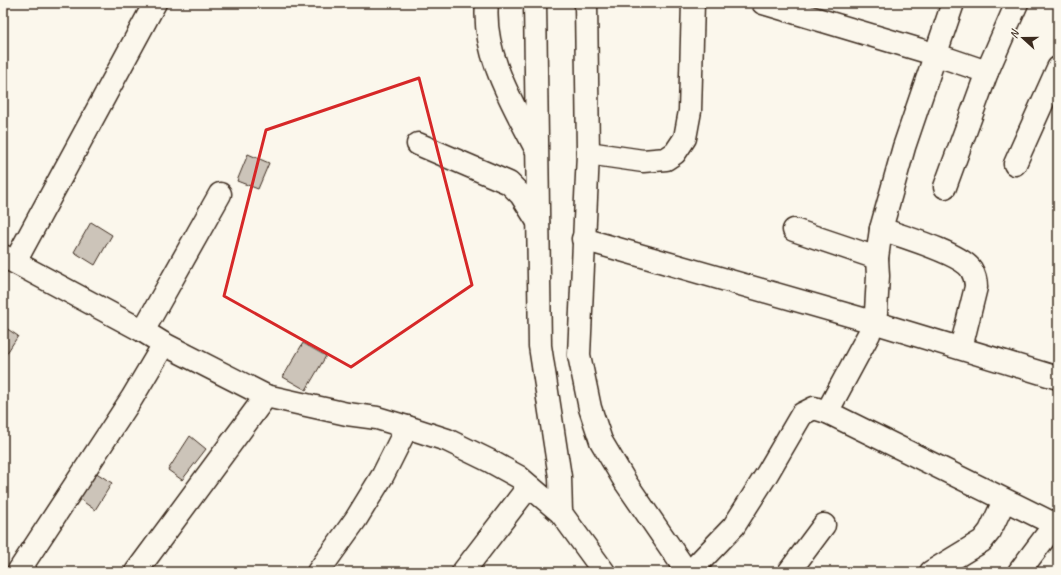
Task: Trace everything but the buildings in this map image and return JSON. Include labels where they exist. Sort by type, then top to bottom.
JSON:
[{"type":"street","points":[[155,3],[9,259],[143,331],[164,344],[266,396],[347,414],[377,418],[447,440],[490,461],[519,477],[561,513],[604,572]]},
{"type":"street","points":[[487,3],[486,16],[494,57],[506,90],[538,152]]},
{"type":"street","points":[[535,3],[540,346],[560,477],[561,513]]},
{"type":"street","points":[[586,3],[588,153],[583,239],[580,355],[590,408],[601,441],[626,483],[687,572]]},
{"type":"street","points":[[588,153],[643,161],[666,159],[675,153],[685,138],[690,111],[694,3]]},
{"type":"street","points":[[763,3],[934,54],[987,72]]},
{"type":"street","points":[[827,412],[869,334],[873,322],[877,301],[877,258],[881,229],[896,173],[934,54],[953,3]]},
{"type":"street","points":[[945,187],[987,72],[1016,3]]},
{"type":"street","points":[[1015,164],[1058,68]]},
{"type":"street","points":[[418,144],[509,182],[521,195],[538,223]]},
{"type":"street","points":[[143,331],[220,194]]},
{"type":"street","points":[[881,229],[949,254],[970,268],[976,279],[976,287],[961,348]]},
{"type":"street","points":[[794,230],[877,258]]},
{"type":"street","points":[[583,239],[873,322],[1058,378]]},
{"type":"street","points":[[18,572],[132,398],[164,344]]},
{"type":"street","points":[[136,572],[266,396]]},
{"type":"street","points":[[690,572],[734,526],[767,474],[802,414],[814,408],[827,412],[1004,501],[1057,524],[1019,572]]},
{"type":"street","points":[[318,572],[356,519],[383,475],[407,427]]},
{"type":"street","points":[[463,572],[529,486]]},
{"type":"street","points":[[931,572],[982,541],[990,531],[1004,501]]},
{"type":"street","points":[[789,572],[824,525]]},
{"type":"highlighted area","points":[[419,78],[472,285],[351,367],[224,296],[266,130]]}]
